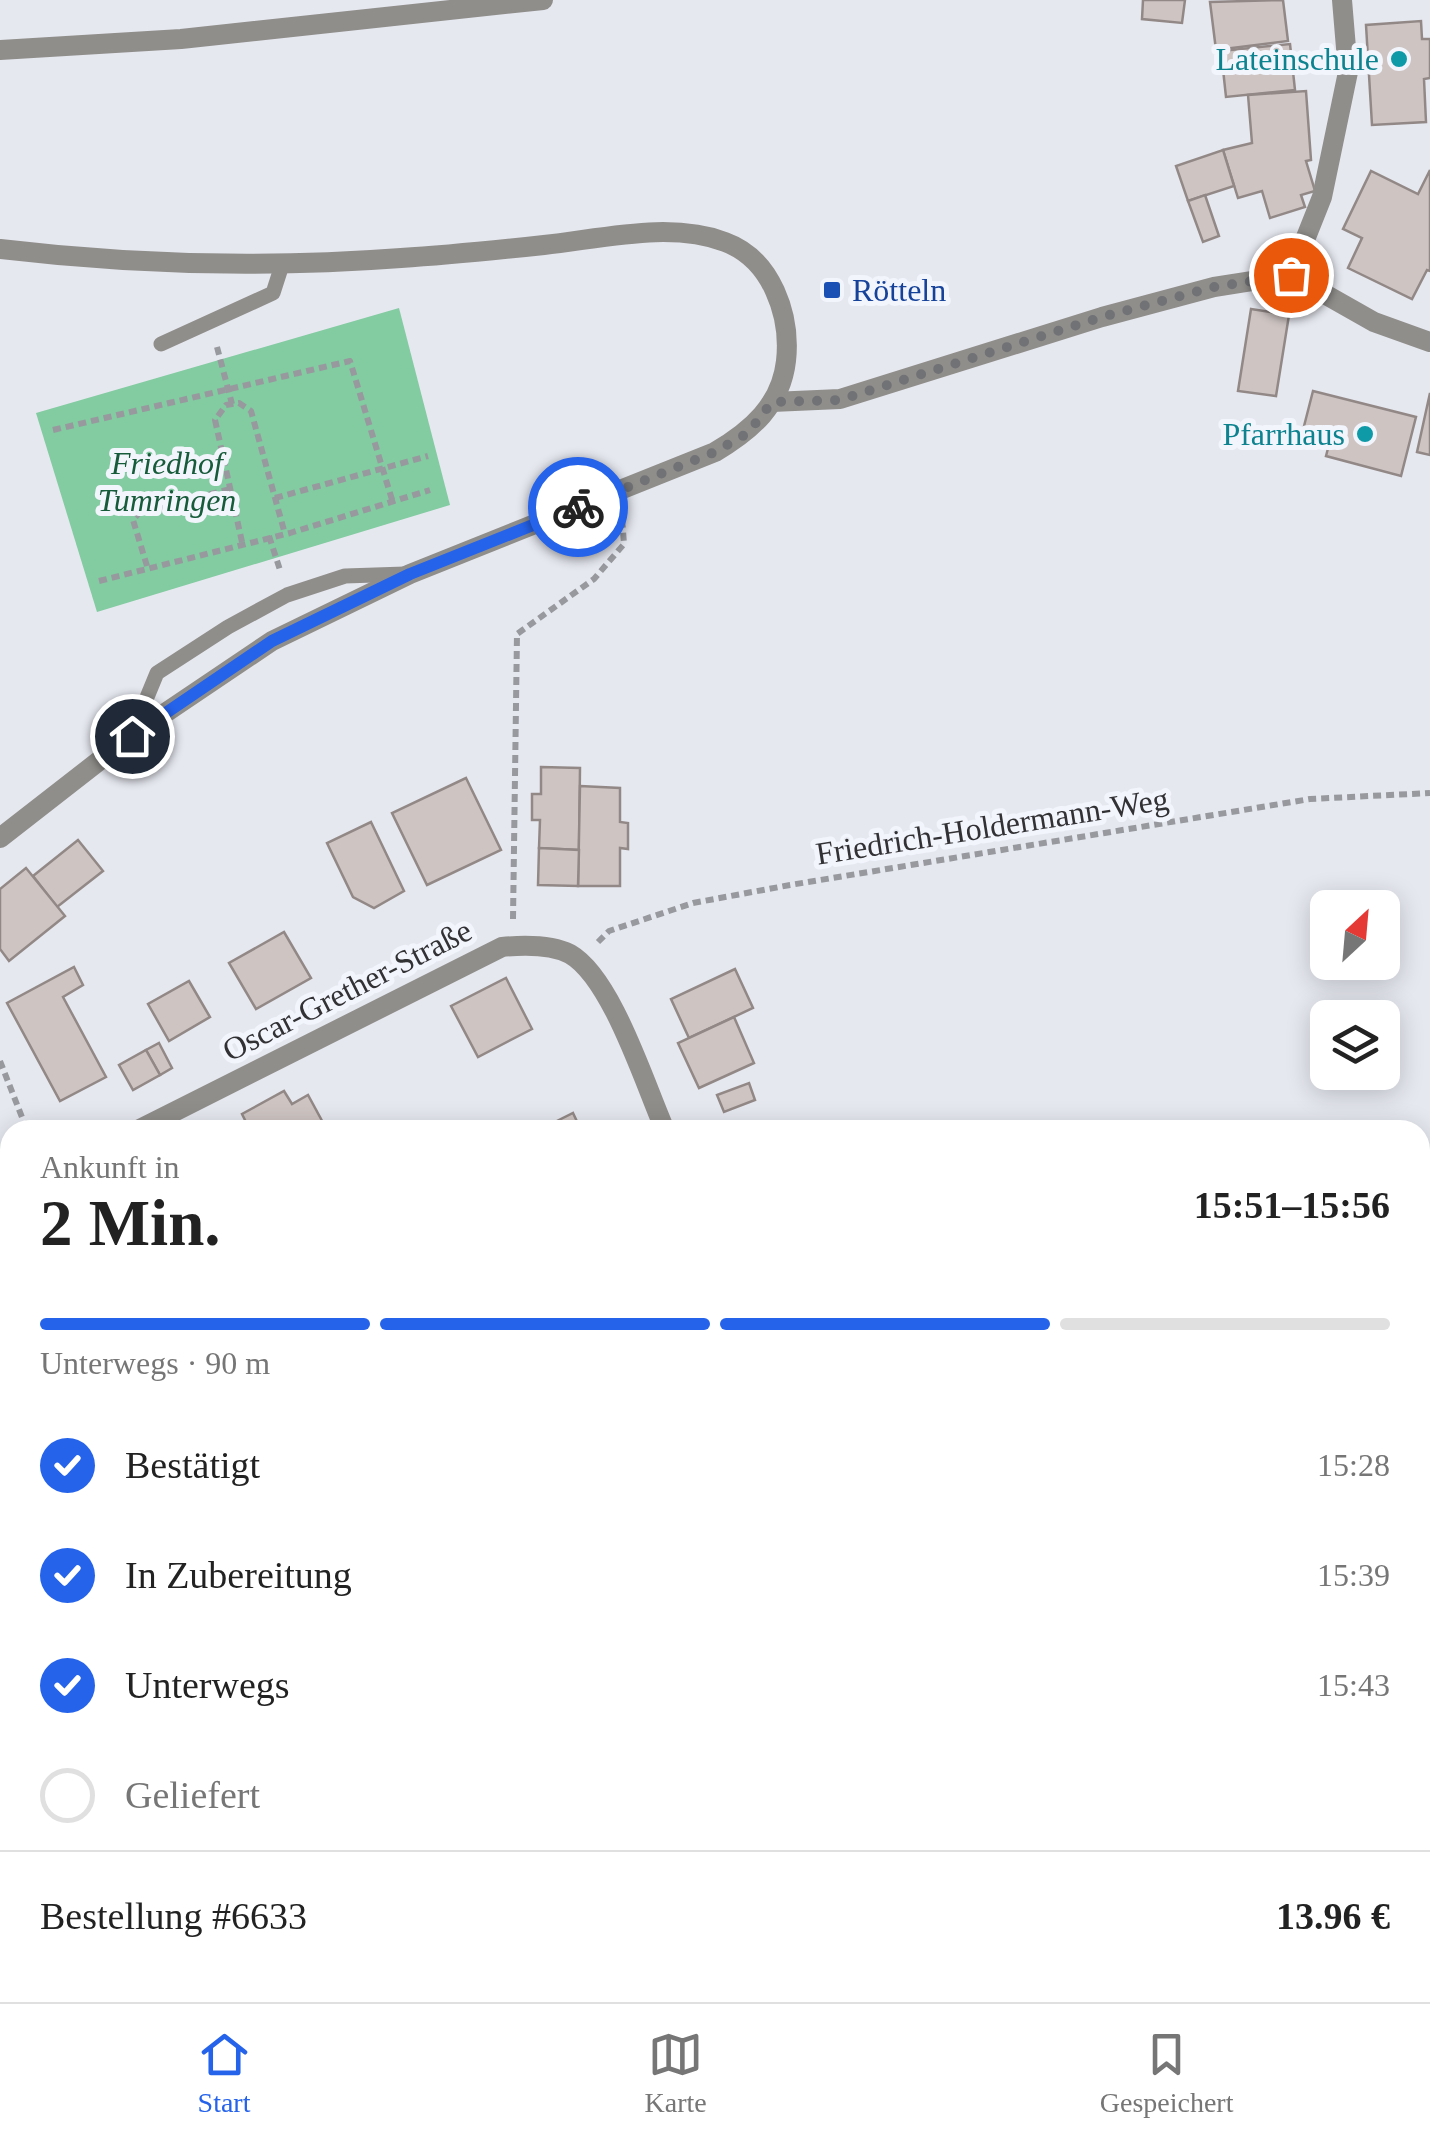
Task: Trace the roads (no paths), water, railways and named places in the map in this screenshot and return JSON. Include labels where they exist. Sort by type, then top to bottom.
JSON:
[{"type":"street","points":[[0,50],[181,40],[542,0]]},
{"type":"street","points":[[1291,275],[1322,196],[1348,72],[1342,0]]},
{"type":"street","points":[[0,249],[186,264],[282,262],[398,258],[637,234],[686,234],[727,242],[760,266],[780,302],[789,336],[785,371],[772,402],[748,433],[715,452],[410,574],[272,641],[132,736],[0,838]]},
{"type":"street","points":[[772,402],[840,400],[1102,317],[1214,287],[1291,275],[1374,322],[1430,342]]},
{"type":"street","name":"Oscar-Grether-Straße","points":[[158,1120],[502,946],[566,952],[579,960],[597,981],[660,1120]]},
{"type":"lane","points":[[161,344],[272,293],[282,262]]},
{"type":"lane","points":[[132,736],[157,672],[228,627],[287,595],[345,576],[410,574]]},
{"type":"place","name":"Lateinschule","points":[[1399,59]]},
{"type":"place","name":"Rötteln","points":[[832,290]]},
{"type":"place","name":"Pfarrhaus","points":[[1365,434]]},
{"type":"park label","name":"Friedhof Tumringen","points":[[167,482]]}]
